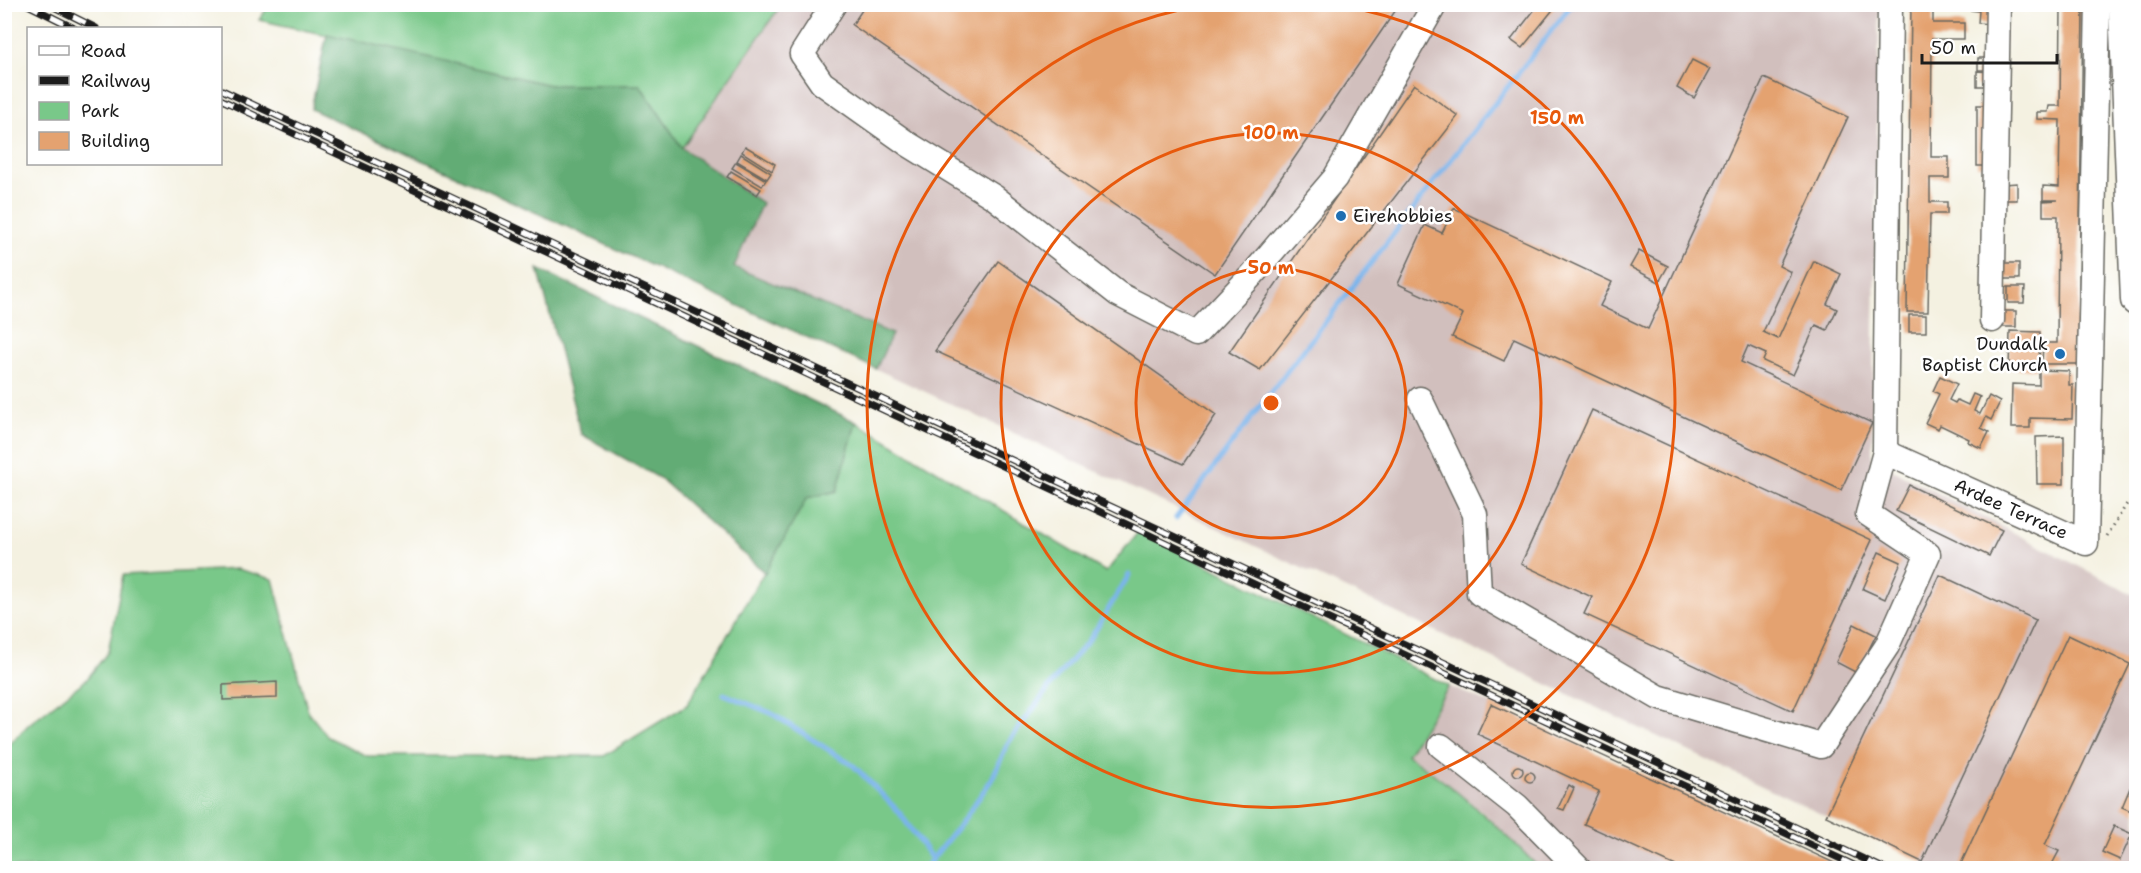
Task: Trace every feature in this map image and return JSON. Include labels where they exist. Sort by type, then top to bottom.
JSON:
[{"type":"main road","points":[[2124,4],[2131,38],[2127,91],[2136,300]]},
{"type":"street","points":[[834,4],[802,54],[822,83],[908,144],[994,197],[1118,294],[1196,334],[1252,275],[1335,178],[1435,4]]},
{"type":"street","points":[[1420,399],[1475,514],[1479,593],[1658,697],[1821,746],[1887,646],[1928,554],[1868,514],[1885,452],[1890,4]]},
{"type":"street","points":[[1992,320],[1998,4]]},
{"type":"street","name":"Ardee Terrace","points":[[1885,452],[2086,543],[2098,4]]},
{"type":"street","points":[[2096,97],[2127,91]]},
{"type":"street","points":[[1441,746],[1517,806],[1578,868]]},
{"type":"path","points":[[2086,543],[2106,538],[2128,502],[2136,499]]},
{"type":"shaded area","points":[[781,5],[1879,5],[1872,459],[2136,596],[2136,868],[1935,868],[876,369],[891,334],[734,267],[682,148]]},
{"type":"shaded area","points":[[1449,686],[1845,868],[1539,868],[1483,812],[1438,776],[1406,755]]},
{"type":"green space","points":[[270,4],[781,5],[682,148],[640,85],[550,85],[259,20]]},
{"type":"green space","points":[[327,34],[550,85],[640,85],[682,148],[762,203],[734,267],[892,334],[876,369],[311,109]]},
{"type":"green space","points":[[538,269],[856,422],[837,491],[807,498],[765,573],[661,479],[581,434]]},
{"type":"green space","points":[[856,422],[1106,572],[1139,531],[1449,686],[1407,755],[1476,808],[1539,868],[5,868],[4,750],[29,724],[87,679],[108,652],[123,575],[237,569],[273,579],[308,712],[328,737],[367,756],[604,756],[687,705],[807,498],[837,491]]},
{"type":"building","points":[[866,4],[1400,4],[1215,274],[852,25]]},
{"type":"building","points":[[1539,4],[1556,6],[1522,48],[1511,40]]},
{"type":"building","points":[[1911,4],[1933,4],[1933,23],[1964,23],[1964,39],[1932,39],[1931,157],[1949,157],[1949,178],[1930,178],[1930,202],[1947,202],[1947,214],[1930,214],[1928,312],[1907,312]]},
{"type":"building","points":[[1960,4],[1991,4],[1990,24],[1978,23],[1979,11],[1959,9]]},
{"type":"building","points":[[2061,7],[2083,7],[2078,364],[2042,364],[2043,343],[2057,343],[2058,216],[2043,216],[2043,201],[2058,200],[2043,200],[2043,186],[2059,187],[2060,120],[2037,119],[2037,112],[2048,112],[2049,106],[2060,106]]},
{"type":"building","points":[[1978,58],[1991,58],[1991,70],[1978,70]]},
{"type":"building","points":[[1692,60],[1710,69],[1694,98],[1677,88]]},
{"type":"building","points":[[1977,71],[1991,72],[1990,86],[1977,86]]},
{"type":"building","points":[[1764,78],[1848,117],[1779,266],[1791,272],[1763,332],[1778,339],[1814,261],[1841,274],[1827,304],[1837,309],[1827,330],[1816,325],[1793,375],[1763,361],[1766,354],[1748,346],[1741,362],[1872,423],[1841,490],[1514,338],[1504,361],[1452,337],[1463,314],[1398,284],[1425,225],[1442,233],[1454,208],[1612,282],[1600,306],[1648,329]]},
{"type":"building","points":[[1414,84],[1458,116],[1260,370],[1229,352]]},
{"type":"building","points":[[1977,105],[1992,105],[1992,166],[1977,166]]},
{"type":"building","points":[[745,146],[775,164],[772,171],[742,152]]},
{"type":"building","points":[[741,154],[771,173],[767,179],[737,161]]},
{"type":"building","points":[[736,162],[766,180],[762,186],[732,168]]},
{"type":"building","points":[[731,171],[761,189],[757,195],[727,177]]},
{"type":"building","points":[[2017,183],[2017,200],[2004,200],[2004,184]]},
{"type":"building","points":[[1639,251],[1668,266],[1659,282],[1630,267]]},
{"type":"building","points":[[998,261],[1216,415],[1183,464],[935,351]]},
{"type":"building","points":[[2003,263],[2019,263],[2019,279],[2003,279]]},
{"type":"building","points":[[2008,287],[2025,287],[2024,303],[2008,303]]},
{"type":"building","points":[[2003,311],[2016,311],[2016,327],[2002,327]]},
{"type":"building","points":[[1909,315],[1926,315],[1926,332],[1909,332]]},
{"type":"building","points":[[2010,331],[2040,332],[2039,369],[2009,369]]},
{"type":"building","points":[[2039,370],[2069,371],[2069,385],[2073,385],[2072,419],[2030,418],[2030,428],[2011,428],[2012,384],[2039,385]]},
{"type":"building","points":[[1940,376],[1957,384],[1949,400],[1955,403],[1957,400],[1968,405],[1973,394],[1980,397],[1974,411],[1980,414],[1989,396],[2000,402],[1991,420],[1986,417],[1981,428],[1989,432],[1981,448],[1968,442],[1969,439],[1940,425],[1938,429],[1925,423],[1939,394],[1933,391]]},
{"type":"building","points":[[1592,410],[1872,540],[1793,711],[1584,614],[1592,597],[1521,564]]},
{"type":"building","points":[[2064,436],[2064,484],[2037,484],[2036,437]]},
{"type":"building","points":[[1909,485],[2002,530],[1989,556],[1896,511]]},
{"type":"building","points":[[1879,552],[1901,562],[1885,599],[1863,589]]},
{"type":"building","points":[[1940,575],[2036,620],[1922,862],[1826,816]]},
{"type":"building","points":[[1854,624],[1876,635],[1857,673],[1836,662]]},
{"type":"building","points":[[2068,635],[2130,664],[2045,845],[2059,851],[2050,868],[1959,868]]},
{"type":"building","points":[[277,682],[277,698],[223,700],[223,685]]},
{"type":"building","points":[[1491,704],[1845,868],[1680,868],[1584,824],[1599,791],[1477,734]]},
{"type":"building","points":[[1518,766],[1522,767],[1522,775],[1518,776],[1514,775],[1513,771],[1514,767]]},
{"type":"building","points":[[1530,772],[1534,773],[1534,781],[1530,782],[1526,781],[1525,777],[1526,773]]},
{"type":"building","points":[[1569,785],[1574,788],[1564,810],[1558,808]]},
{"type":"building","points":[[2130,788],[2136,791],[2136,813],[2122,807]]},
{"type":"building","points":[[2114,826],[2132,834],[2120,860],[2102,852]]},
{"type":"waterway","points":[[1176,518],[1572,4]]},
{"type":"waterway","points":[[925,868],[992,779],[1008,743],[1053,682],[1092,636],[1129,575]]},
{"type":"waterway","points":[[724,694],[771,713],[854,766],[899,812],[932,859]]},
{"type":"railway","points":[[26,4],[72,27]]},
{"type":"railway","points":[[48,4],[94,27]]},
{"type":"railway","points":[[222,90],[1883,868]]},
{"type":"railway","points":[[222,100],[1860,868]]},
{"type":"place","name":"Eirehobbies","points":[[1341,216]]},
{"type":"place","name":"Dundalk Baptist Church","points":[[2060,354]]}]
